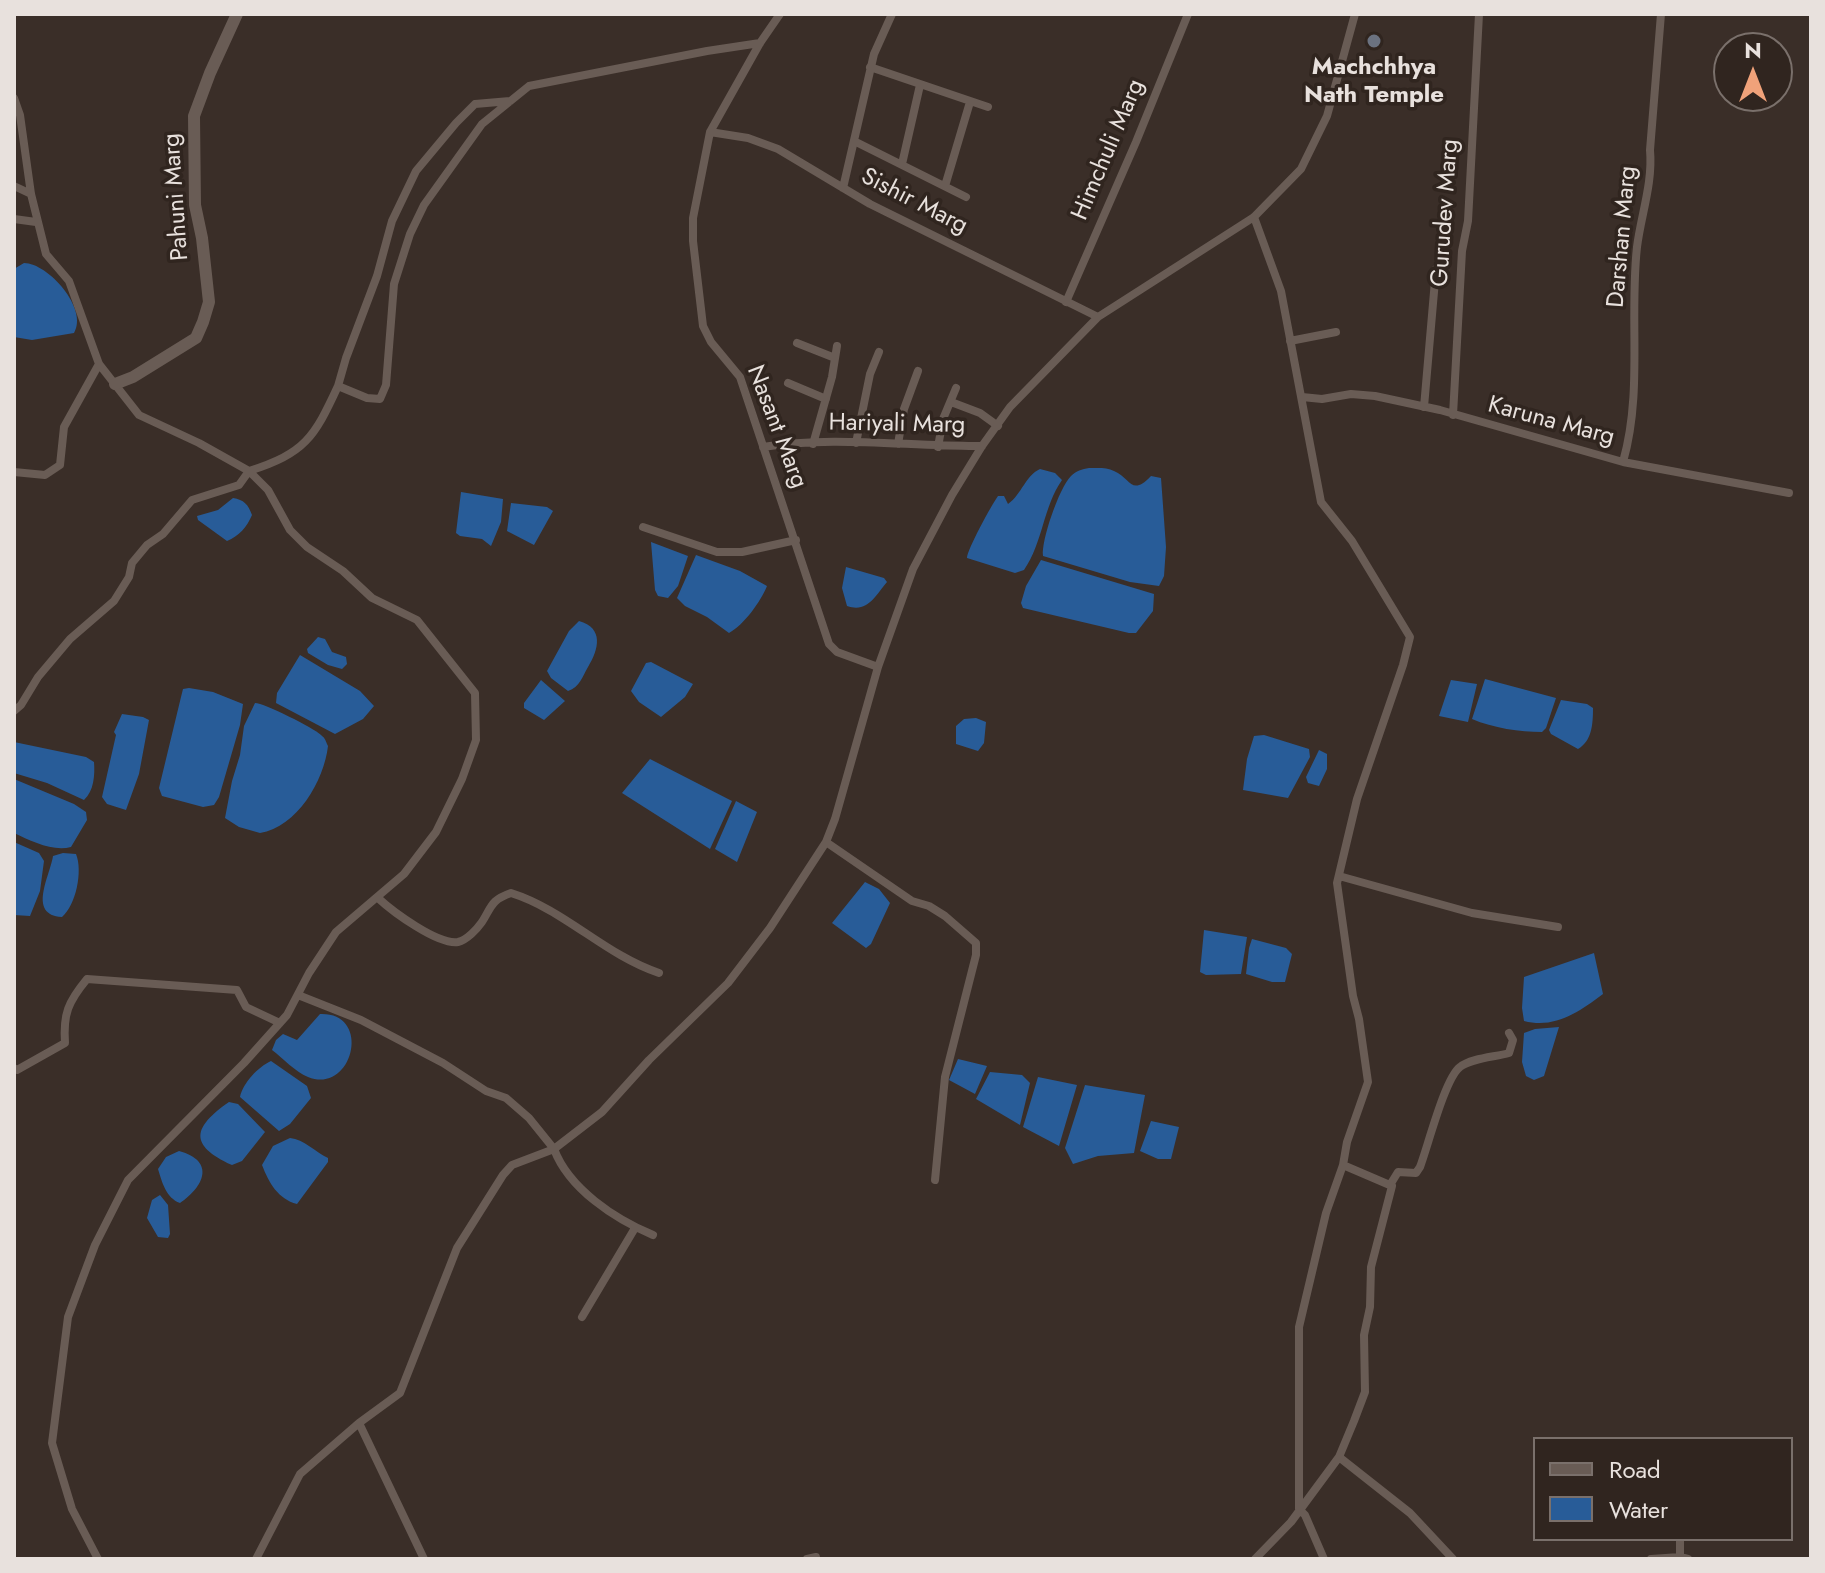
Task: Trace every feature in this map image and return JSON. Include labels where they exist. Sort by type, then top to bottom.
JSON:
[{"type":"street","name":"Pahuni Marg","points":[[115,384],[133,377],[196,338],[203,322],[209,302],[195,205],[194,116],[237,14]]},
{"type":"street","name":"Nasant Marg","points":[[780,14],[760,43],[710,132],[693,218],[703,326],[711,342],[740,377],[829,644],[837,652],[878,667]]},
{"type":"street","points":[[843,188],[856,142],[870,67],[892,14]]},
{"type":"street","name":"Himchuli Marg","points":[[1066,302],[1188,14]]},
{"type":"street","points":[[256,1559],[300,1474],[359,1423],[400,1393],[457,1248],[503,1175],[512,1165],[554,1149],[602,1112],[649,1060],[728,983],[770,928],[826,842],[878,667],[918,555],[982,446],[1041,374],[1098,317],[1254,217],[1301,169],[1327,116],[1355,14]]},
{"type":"street","name":"Gurudev Marg","points":[[1453,415],[1462,251],[1468,221],[1479,14]]},
{"type":"street","name":"Darshan Marg","points":[[1623,462],[1633,404],[1636,343],[1633,308],[1637,247],[1651,167],[1661,14]]},
{"type":"street","points":[[338,386],[367,398],[380,399],[383,395],[394,284],[410,234],[424,205],[463,148],[482,124],[510,101],[529,86],[760,43]]},
{"type":"street","points":[[870,67],[988,107]]},
{"type":"street","points":[[902,164],[920,85]]},
{"type":"street","points":[[14,98],[20,115],[36,222],[46,254],[69,281],[99,364],[139,415],[249,471],[268,490],[290,530],[307,547],[343,571],[372,598],[417,620],[475,693],[476,740],[462,779],[436,832],[404,874],[336,932],[280,1023],[128,1180],[95,1245],[68,1317],[52,1443],[72,1509],[98,1559]]},
{"type":"street","points":[[14,711],[70,639],[114,601],[129,577],[132,563],[147,545],[163,534],[192,500],[239,485],[249,471],[279,461],[300,449],[317,429],[338,386],[377,276],[392,221],[416,171],[475,104],[510,101]]},
{"type":"street","points":[[945,186],[970,102]]},
{"type":"street","name":"Sishir Marg","points":[[710,132],[748,138],[778,149],[843,188],[1098,317]]},
{"type":"street","points":[[856,142],[966,197]]},
{"type":"street","points":[[14,186],[31,194]]},
{"type":"street","points":[[1254,217],[1281,291],[1321,502],[1352,541],[1410,637],[1357,799],[1337,883],[1368,1082],[1326,1213],[1299,1327],[1299,1509],[1305,1515],[1324,1559]]},
{"type":"street","points":[[14,219],[36,222]]},
{"type":"street","points":[[1424,407],[1436,269]]},
{"type":"street","points":[[1290,341],[1336,332]]},
{"type":"street","points":[[797,343],[835,358]]},
{"type":"street","points":[[813,444],[837,346]]},
{"type":"street","points":[[856,443],[870,374],[879,352]]},
{"type":"street","points":[[14,472],[45,475],[60,465],[64,427],[99,364]]},
{"type":"street","points":[[898,444],[904,409],[918,371]]},
{"type":"street","points":[[788,383],[826,399]]},
{"type":"street","points":[[938,447],[943,419],[956,388]]},
{"type":"street","name":"Karuna Marg","points":[[1302,397],[1375,396],[1623,462],[1789,493]]},
{"type":"street","points":[[951,402],[980,413],[998,426]]},
{"type":"street","name":"Hariyali Marg","points":[[763,447],[856,443],[982,446]]},
{"type":"street","points":[[643,527],[717,552],[742,552],[796,540]]},
{"type":"street","points":[[826,842],[912,901],[929,906],[945,916],[976,943],[976,955],[945,1077],[935,1180]]},
{"type":"street","points":[[1339,876],[1472,913],[1558,927]]},
{"type":"street","points":[[378,898],[392,911],[443,940],[458,942],[466,939],[498,898],[511,893],[524,897],[622,957],[659,973]]},
{"type":"street","points":[[14,1068],[17,1070],[65,1043],[64,1027],[70,1000],[87,979],[237,990],[246,1007],[280,1023]]},
{"type":"street","points":[[298,995],[361,1020],[443,1063],[486,1091],[506,1098],[529,1118],[554,1149],[562,1169],[598,1203],[635,1228],[653,1235]]},
{"type":"street","points":[[1255,1559],[1275,1541],[1310,1499],[1339,1457],[1365,1392],[1364,1335],[1370,1307],[1371,1267],[1383,1226],[1390,1185],[1398,1172],[1416,1173],[1420,1167],[1447,1085],[1456,1069],[1466,1063],[1509,1053],[1513,1040],[1509,1033]]},
{"type":"street","points":[[1343,1165],[1390,1185]]},
{"type":"street","points":[[582,1317],[635,1228]]},
{"type":"street","points":[[359,1423],[424,1559]]},
{"type":"street","points":[[1339,1457],[1410,1513],[1453,1559]]},
{"type":"street","points":[[1651,1559],[1684,1558]]},
{"type":"water","points":[[24,263],[44,271],[64,289],[76,312],[74,333],[32,340],[14,337],[14,269]]},
{"type":"water","points":[[1089,468],[1111,470],[1135,485],[1151,476],[1161,478],[1166,547],[1164,576],[1159,586],[1130,582],[1043,556],[1048,527],[1061,491],[1073,474]]},
{"type":"water","points":[[1040,469],[1055,473],[1062,480],[1024,570],[1015,573],[967,558],[998,496],[1004,496],[1008,504]]},
{"type":"water","points":[[461,492],[503,499],[501,522],[491,546],[482,539],[456,533]]},
{"type":"water","points":[[233,498],[245,503],[252,515],[242,531],[227,541],[198,520],[197,516],[218,510]]},
{"type":"water","points":[[511,503],[547,507],[553,511],[534,545],[507,531]]},
{"type":"water","points":[[651,542],[688,556],[678,586],[668,598],[658,596],[655,590]]},
{"type":"water","points":[[696,555],[740,571],[767,586],[751,612],[729,633],[677,598]]},
{"type":"water","points":[[1041,560],[1154,594],[1153,611],[1136,633],[1129,633],[1023,608],[1021,603],[1026,586]]},
{"type":"water","points":[[846,567],[884,578],[887,582],[866,605],[847,606],[842,588]]},
{"type":"water","points":[[579,621],[587,624],[596,634],[597,646],[580,681],[568,691],[547,671],[569,631]]},
{"type":"water","points":[[318,637],[325,639],[332,652],[346,657],[347,664],[342,669],[308,653],[307,649]]},
{"type":"water","points":[[300,655],[360,691],[374,706],[363,719],[335,734],[276,703],[277,693]]},
{"type":"water","points":[[651,662],[693,684],[685,697],[661,717],[639,702],[631,691],[646,663]]},
{"type":"water","points":[[1485,679],[1556,698],[1546,728],[1542,732],[1516,730],[1472,719]]},
{"type":"water","points":[[541,680],[565,701],[544,720],[524,708],[524,703]]},
{"type":"water","points":[[1451,680],[1477,684],[1468,722],[1439,716]]},
{"type":"water","points":[[183,689],[213,692],[243,704],[219,797],[214,805],[203,807],[162,796],[159,788]]},
{"type":"water","points":[[1561,700],[1587,704],[1593,708],[1589,737],[1578,749],[1549,730]]},
{"type":"water","points":[[255,703],[309,727],[323,736],[328,746],[321,774],[297,812],[286,822],[260,833],[239,827],[225,818],[244,726]]},
{"type":"water","points":[[122,714],[149,720],[139,774],[126,810],[107,804],[102,797],[116,735],[114,732]]},
{"type":"water","points":[[976,718],[986,722],[984,743],[978,751],[956,744],[956,726],[964,719]]},
{"type":"water","points":[[1264,735],[1309,749],[1310,757],[1288,798],[1243,790],[1254,736]]},
{"type":"water","points":[[14,742],[86,757],[94,762],[90,792],[84,800],[47,783],[14,773]]},
{"type":"water","points":[[1319,750],[1327,754],[1327,769],[1319,786],[1308,783],[1306,777]]},
{"type":"water","points":[[650,759],[732,801],[710,849],[622,793]]},
{"type":"water","points":[[14,779],[86,812],[87,820],[71,847],[50,847],[14,833]]},
{"type":"water","points":[[736,801],[757,812],[737,862],[715,849]]},
{"type":"water","points":[[14,842],[39,853],[44,861],[40,891],[30,916],[14,915]]},
{"type":"water","points":[[76,854],[79,869],[74,896],[62,917],[51,915],[45,909],[43,893],[53,856]]},
{"type":"water","points":[[865,882],[879,889],[890,903],[871,944],[866,948],[832,923]]},
{"type":"water","points":[[1204,930],[1247,937],[1241,974],[1206,975],[1200,972]]},
{"type":"water","points":[[1252,939],[1286,948],[1292,954],[1285,982],[1272,982],[1246,974]]},
{"type":"water","points":[[1594,953],[1603,994],[1576,1013],[1556,1021],[1524,1021],[1524,977]]},
{"type":"water","points":[[320,1014],[337,1017],[347,1026],[351,1038],[351,1052],[346,1064],[336,1074],[324,1079],[303,1075],[272,1050],[283,1034],[297,1040]]},
{"type":"water","points":[[1559,1027],[1544,1076],[1534,1080],[1526,1076],[1522,1062],[1524,1033]]},
{"type":"water","points":[[958,1059],[987,1066],[975,1094],[949,1080]]},
{"type":"water","points":[[271,1061],[307,1086],[311,1098],[290,1124],[279,1131],[240,1097],[252,1076]]},
{"type":"water","points":[[990,1072],[1022,1075],[1030,1083],[1020,1125],[976,1099]]},
{"type":"water","points":[[1038,1077],[1077,1085],[1059,1146],[1023,1127]]},
{"type":"water","points":[[1085,1085],[1145,1095],[1134,1153],[1098,1156],[1073,1164],[1065,1148]]},
{"type":"water","points":[[229,1102],[238,1104],[265,1132],[242,1161],[232,1165],[208,1150],[200,1135],[208,1120]]},
{"type":"water","points":[[1151,1121],[1179,1127],[1171,1159],[1158,1159],[1140,1151]]},
{"type":"water","points":[[290,1138],[305,1143],[328,1158],[297,1204],[275,1189],[262,1165],[273,1146]]},
{"type":"water","points":[[179,1151],[191,1155],[202,1168],[195,1190],[180,1203],[168,1193],[158,1169],[166,1157]]},
{"type":"water","points":[[160,1195],[168,1205],[168,1238],[158,1237],[147,1218],[152,1200]]},
{"type":"place","name":"Machchhya Nath Temple","points":[[1374,41]]}]
